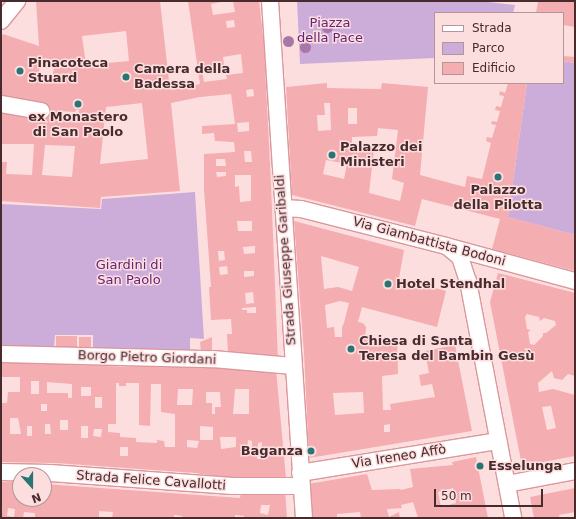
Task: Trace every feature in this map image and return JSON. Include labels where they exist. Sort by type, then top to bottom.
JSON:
[{"type":"street","points":[[1,21],[18,1]]},
{"type":"street","name":"Strada Giuseppe Garibaldi","points":[[270,1],[300,479],[304,518]]},
{"type":"street","points":[[1,104],[41,111]]},
{"type":"street","name":"Via Giambattista Bodoni","points":[[283,208],[301,209],[575,281]]},
{"type":"street","points":[[446,246],[460,257],[468,281],[513,518]]},
{"type":"street","name":"Borgo Pietro Giordani","points":[[1,354],[213,359],[293,366]]},
{"type":"street","name":"Via Ireneo Affò","points":[[300,479],[498,441]]},
{"type":"street","points":[[507,484],[575,471]]},
{"type":"street","name":"Strada Felice Cavallotti","points":[[1,472],[233,486],[300,479]]},
{"type":"green space","name":"Piazza della Pace","points":[[297,1],[479,1],[515,5],[513,12],[434,12],[434,58],[300,64]]},
{"type":"green space","points":[[564,61],[575,63],[575,235],[508,217],[527,84],[564,84]]},
{"type":"green space","name":"Giardini di San Paolo","points":[[195,192],[204,339],[190,338],[190,350],[93,349],[93,335],[55,335],[54,348],[1,346],[1,204],[101,209],[102,199]]},
{"type":"building","points":[[36,1],[160,1],[170,90],[200,84],[188,1],[226,1],[211,4],[213,15],[235,12],[233,1],[259,1],[264,44],[278,361],[228,354],[227,334],[232,334],[231,319],[211,320],[209,287],[211,287],[204,189],[204,154],[235,152],[234,142],[215,141],[214,133],[202,134],[202,126],[235,124],[231,94],[200,97],[171,103],[180,191],[101,197],[100,208],[1,201],[1,162],[7,162],[6,174],[32,175],[34,144],[1,144],[1,112],[44,117],[1,100],[1,37],[3,34],[39,46]],"holes":[[[234,20],[235,27],[227,28],[226,21]],[[126,31],[129,61],[86,65],[82,36]],[[241,54],[243,73],[226,75],[227,79],[204,82],[202,69],[224,66],[223,57]],[[42,62],[55,63],[51,82],[36,79]],[[253,89],[254,96],[247,97],[246,90]],[[142,103],[148,159],[100,164],[106,107]],[[76,110],[79,110],[77,120],[60,117],[60,111],[75,112]],[[249,122],[249,131],[238,132],[237,123]],[[45,145],[75,146],[72,177],[42,175]],[[244,151],[251,151],[252,162],[245,162]],[[216,159],[225,159],[226,166],[216,166]],[[216,172],[226,172],[226,176],[217,177]],[[235,175],[251,175],[251,201],[240,202],[239,186],[235,187]],[[237,221],[252,221],[252,231],[238,231]],[[255,246],[255,253],[244,254],[243,247]],[[218,251],[224,251],[225,260],[219,261]],[[227,266],[228,274],[220,275],[219,267]],[[244,271],[254,271],[254,276],[244,277]],[[253,292],[254,303],[246,304],[245,293]],[[256,307],[256,313],[247,313],[247,310],[242,310],[242,308]]]},
{"type":"building","points":[[538,1],[575,1],[575,27],[564,25],[564,12],[536,12]]},
{"type":"building","points":[[564,56],[575,57],[575,63],[564,61]]},
{"type":"building","points":[[327,83],[327,88],[381,89],[382,83],[428,87],[420,175],[465,187],[467,176],[482,179],[491,143],[486,141],[487,137],[492,138],[496,125],[491,124],[492,121],[497,122],[500,111],[495,110],[496,106],[501,107],[504,96],[499,95],[500,91],[505,93],[508,84],[527,84],[508,217],[575,235],[575,271],[492,249],[500,219],[422,199],[415,226],[292,195],[286,87]],"holes":[[[324,103],[330,103],[331,130],[318,131],[317,115],[325,115]],[[348,108],[357,108],[357,124],[348,124]],[[378,128],[398,130],[392,179],[404,183],[400,201],[369,193],[374,149],[352,151],[352,137],[377,136]],[[326,160],[347,164],[344,179],[323,174]]]},
{"type":"building","points":[[294,221],[404,250],[399,278],[446,291],[437,327],[362,307],[358,322],[363,323],[366,327],[365,339],[397,338],[398,374],[382,376],[383,410],[391,410],[390,404],[435,397],[432,384],[421,386],[419,375],[429,373],[425,351],[455,345],[472,431],[309,458],[304,353]],"holes":[[[321,256],[359,267],[352,291],[338,287],[324,289]],[[340,301],[349,303],[342,327],[342,337],[335,337],[334,327],[327,328],[325,305]],[[363,392],[364,413],[335,415],[333,393]],[[390,424],[390,432],[384,432],[384,425]]]},
{"type":"building","points":[[498,273],[575,293],[575,376],[568,374],[562,380],[554,378],[552,371],[538,383],[539,392],[553,389],[575,395],[575,456],[522,466],[490,302]],"holes":[[[527,314],[539,317],[540,321],[544,318],[555,321],[556,325],[546,333],[543,333],[543,336],[534,345],[530,344],[528,332],[531,330],[527,329],[525,317]],[[551,406],[556,428],[547,430],[542,407]]]},
{"type":"building","points":[[56,336],[77,336],[77,348],[56,348]]},
{"type":"building","points":[[79,337],[91,337],[91,348],[79,348]]},
{"type":"building","points":[[212,337],[212,351],[201,351],[200,342]]},
{"type":"building","points":[[1,361],[102,366],[276,369],[286,478],[228,479],[196,473],[56,463],[1,462],[1,403],[7,403],[8,392],[20,392],[20,377],[1,377]],"holes":[[[31,381],[39,381],[39,394],[31,394]],[[47,382],[72,384],[72,398],[68,398],[68,393],[47,393]],[[116,383],[119,383],[119,386],[126,386],[126,383],[139,383],[139,425],[150,426],[151,384],[161,384],[161,412],[175,414],[175,447],[165,447],[164,441],[157,440],[157,443],[136,442],[136,438],[120,437],[120,433],[108,432],[108,424],[116,424]],[[81,387],[91,387],[91,396],[81,396]],[[178,389],[193,389],[192,405],[177,405]],[[235,389],[249,389],[249,414],[233,414]],[[206,392],[220,392],[221,407],[215,407],[215,414],[212,414],[212,403],[206,403]],[[95,397],[102,397],[102,408],[95,408]],[[41,404],[47,404],[47,411],[41,411]],[[10,418],[18,418],[21,434],[10,434]],[[60,420],[68,420],[68,430],[60,430]],[[45,424],[50,424],[51,434],[45,434]],[[27,426],[32,426],[32,436],[27,436]],[[81,426],[88,426],[88,438],[81,438]],[[200,426],[213,427],[213,440],[200,440]],[[94,429],[102,429],[101,437],[93,436]],[[220,437],[236,437],[236,447],[221,449]],[[187,440],[199,441],[197,448],[187,447]],[[248,440],[252,441],[252,450],[247,450]],[[262,442],[261,459],[257,459],[258,443]],[[120,447],[128,447],[128,456],[120,456]]]},
{"type":"building","points":[[476,457],[488,518],[418,518],[413,502],[401,505],[402,508],[387,509],[389,517],[399,512],[400,518],[361,518],[360,512],[337,514],[337,518],[312,518],[308,484],[367,474],[372,490],[401,490],[413,487],[410,469],[453,465],[452,462]],"holes":[[[453,488],[456,503],[441,507],[438,492]]]},
{"type":"building","points":[[1,482],[12,482],[12,507],[52,507],[52,485],[240,498],[241,493],[285,490],[287,518],[244,518],[244,516],[235,515],[235,518],[182,518],[182,516],[174,515],[174,518],[112,518],[113,512],[99,511],[99,518],[35,518],[35,513],[24,512],[23,518],[1,518]],"holes":[[[261,505],[270,505],[268,515],[260,513]],[[8,508],[15,509],[14,517],[7,516]]]},
{"type":"building","points":[[575,488],[575,512],[559,515],[560,518],[534,518],[530,497]]},
{"type":"place","name":"Pinacoteca Stuard","points":[[20,71]]},
{"type":"place","name":"Camera della Badessa","points":[[126,77]]},
{"type":"place","name":"ex Monastero di San Paolo","points":[[78,104]]},
{"type":"place","name":"Palazzo dei Ministeri","points":[[332,155]]},
{"type":"place","name":"Palazzo della Pilotta","points":[[498,177]]},
{"type":"place","name":"Hotel Stendhal","points":[[388,284]]},
{"type":"place","name":"Chiesa di Santa Teresa del Bambin Gesù","points":[[351,349]]},
{"type":"place","name":"Baganza","points":[[311,451]]},
{"type":"place","name":"Esselunga","points":[[480,466]]}]
